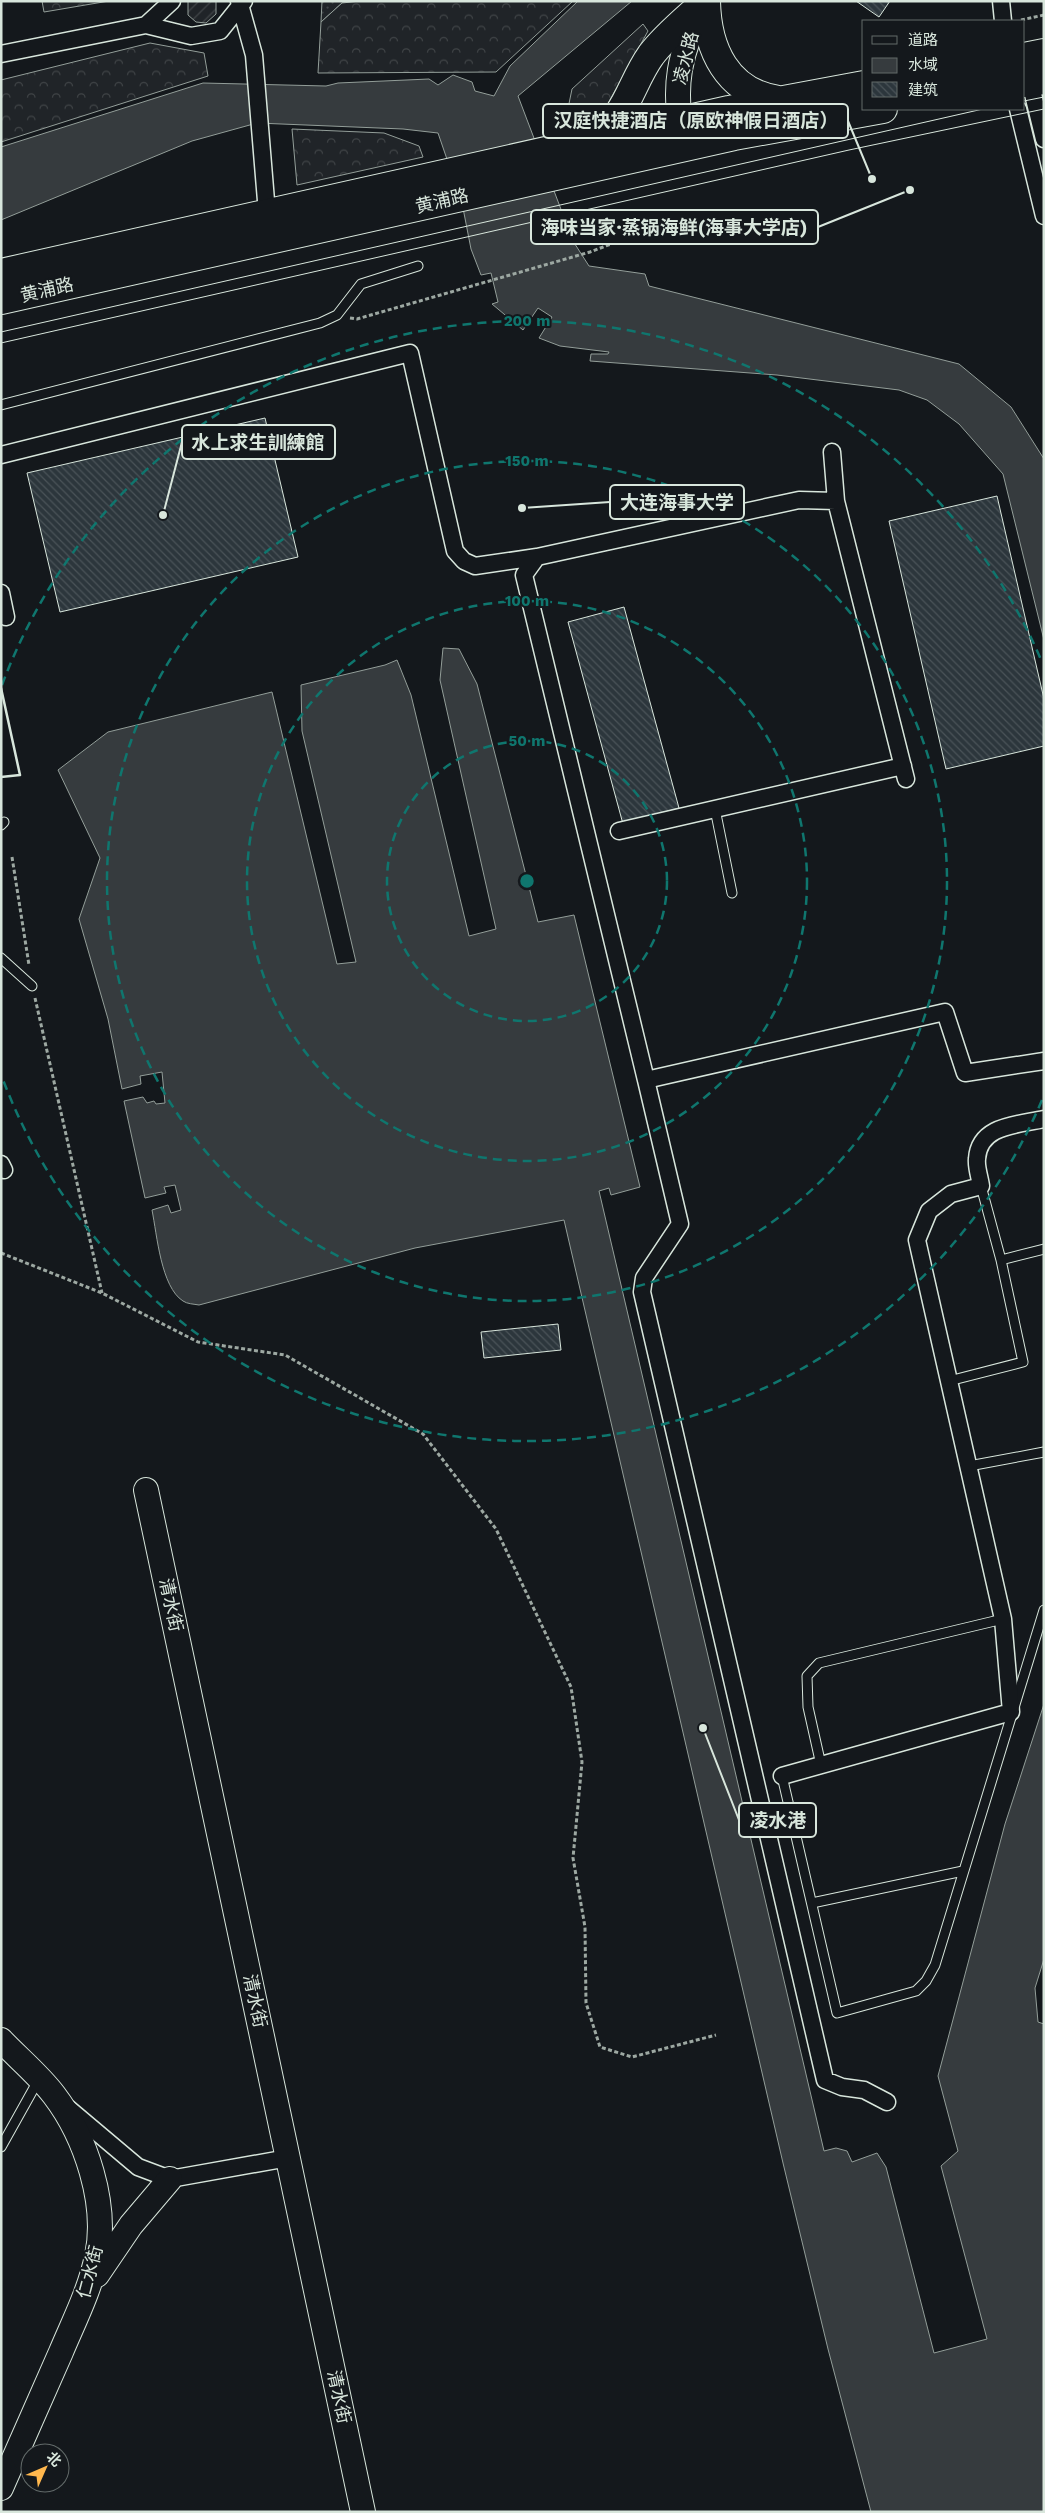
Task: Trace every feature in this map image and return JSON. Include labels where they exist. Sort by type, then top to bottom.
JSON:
[{"type":"highway","points":[[707,1],[707,25],[712,45],[733,78],[747,90],[764,98],[781,100]]},
{"type":"highway","points":[[579,143],[600,133],[615,121],[624,109],[641,71],[652,54],[707,1]]},
{"type":"highway","points":[[1030,76],[1044,53]]},
{"type":"highway","name":"黄浦路","points":[[1,300],[442,188],[579,143],[781,100],[862,85]]},
{"type":"highway","name":"黄浦路","points":[[1,273],[267,213],[581,170],[685,147],[879,110]]},
{"type":"main road","name":"凌水路","points":[[685,147],[679,121],[677,94],[685,45],[707,1]]},
{"type":"main road","name":"清水街","points":[[146,1490],[363,2512]]},
{"type":"main road","name":"仁水街","points":[[1,2040],[46,2087],[77,2135],[96,2194],[100,2222],[98,2256],[86,2294],[1,2488]]},
{"type":"main road","points":[[86,2294],[132,2225],[170,2180]]},
{"type":"street","points":[[146,25],[172,1]]},
{"type":"street","points":[[1001,1],[1003,20]]},
{"type":"street","points":[[1,54],[146,25],[191,36],[220,31],[241,3]]},
{"type":"street","points":[[241,3],[254,56],[267,213]]},
{"type":"street","points":[[1030,76],[1044,139]]},
{"type":"street","points":[[1018,110],[1044,216]]},
{"type":"street","points":[[1,455],[410,353],[456,551],[464,561],[475,566],[537,557],[799,500],[836,501]]},
{"type":"street","points":[[619,831],[715,809],[905,773],[836,501],[832,452]]},
{"type":"street","points":[[537,557],[524,575],[680,1224],[644,1278],[642,1292],[825,2080],[842,2087],[864,2090],[887,2102]]},
{"type":"street","points":[[1,593],[6,617]]},
{"type":"street","points":[[646,1080],[944,1012],[965,1073],[1044,1061]]},
{"type":"street","points":[[782,1776],[1011,1712],[1003,1619],[917,1240],[928,1211],[951,1194],[981,1186],[976,1160],[983,1139],[992,1131],[1044,1119]]},
{"type":"street","points":[[46,2087],[108,2144],[138,2167],[170,2180],[288,2158]]},
{"type":"lane","points":[[1,405],[320,322],[337,315],[361,284],[418,266]]},
{"type":"lane","points":[[715,809],[732,893]]},
{"type":"lane","points":[[1,958],[32,986]]},
{"type":"lane","points":[[949,1382],[1023,1362],[1001,1260],[981,1186]]},
{"type":"lane","points":[[1001,1260],[1044,1250]]},
{"type":"lane","points":[[969,1466],[1044,1452]]},
{"type":"lane","points":[[782,1776],[837,2013],[916,1991],[926,1981],[934,1965],[1044,1610]]},
{"type":"lane","points":[[821,1765],[808,1707],[807,1676],[819,1663],[1003,1619]]},
{"type":"lane","points":[[812,1903],[963,1871]]},
{"type":"lane","points":[[1,2148],[46,2087]]},
{"type":"path","points":[[1021,20],[1044,15]]},
{"type":"path","points":[[337,315],[357,319],[590,252],[640,233],[736,211]]},
{"type":"path","points":[[12,857],[32,986],[102,1293]]},
{"type":"path","points":[[1,1253],[102,1293],[198,1342],[286,1355],[423,1434],[496,1529],[571,1687],[582,1762],[573,1858],[585,1927],[586,2003],[600,2047],[632,2057],[716,2036]]},
{"type":"green space","points":[[42,1],[109,1],[44,12]]},
{"type":"green space","points":[[188,1],[216,1],[216,14],[206,23],[196,22],[188,15]]},
{"type":"green space","points":[[322,1],[360,1],[342,3],[321,22]]},
{"type":"green space","points":[[360,1],[573,1],[496,72],[318,73],[321,22],[342,3]]},
{"type":"green space","points":[[643,24],[648,31],[607,105],[595,119],[569,127],[565,123],[572,89]]},
{"type":"green space","points":[[150,43],[204,53],[208,76],[1,142],[1,80]]},
{"type":"green space","points":[[292,129],[384,133],[419,146],[423,157],[297,185]]},
{"type":"water","points":[[578,1],[632,1],[518,96],[573,241],[589,266],[645,274],[649,286],[959,364],[1011,407],[1044,459],[1044,640],[1003,474],[959,424],[927,400],[899,390],[777,375],[590,361],[591,354],[608,354],[609,352],[560,346],[539,338],[552,317],[538,308],[523,330],[492,304],[498,302],[491,273],[481,275],[471,249],[462,203],[438,133],[403,129],[257,123],[192,141],[1,220],[1,147],[203,83],[326,86],[338,83],[429,79],[438,85],[453,75],[472,82],[475,91],[494,96],[510,66]]},
{"type":"water","points":[[443,648],[459,649],[477,684],[538,922],[574,915],[640,1187],[611,1195],[609,1188],[599,1191],[824,2151],[836,2148],[847,2151],[852,2162],[877,2153],[886,2167],[934,2353],[987,2339],[941,2166],[958,2151],[938,2076],[1005,1824],[1044,1704],[1044,1959],[1035,1988],[1038,2022],[1044,2024],[1044,2512],[871,2512],[828,2349],[783,2163],[564,1220],[415,1248],[199,1305],[185,1302],[176,1294],[165,1273],[152,1210],[168,1205],[171,1213],[181,1210],[175,1185],[164,1187],[166,1193],[145,1198],[124,1101],[143,1097],[147,1103],[154,1101],[156,1104],[165,1103],[162,1072],[140,1076],[141,1084],[122,1089],[108,1019],[79,919],[100,858],[58,770],[108,732],[272,692],[337,964],[356,962],[302,731],[301,685],[385,665],[397,660],[411,695],[469,936],[496,929],[440,680]]},
{"type":"building","points":[[856,1],[890,1],[879,17]]},
{"type":"building","points":[[265,418],[298,557],[60,612],[27,473]]},
{"type":"building","points":[[997,496],[1044,699],[1044,746],[946,769],[889,521]]},
{"type":"building","points":[[624,607],[679,808],[623,824],[568,622]]},
{"type":"building","points":[[558,1324],[561,1350],[484,1358],[481,1332]]},
{"type":"tram line","points":[[1025,101],[1044,97]]},
{"type":"tram line","points":[[1,343],[849,150],[1044,109]]},
{"type":"tram line","points":[[1,332],[979,110]]},
{"type":"wall","points":[[1,688],[20,775],[1,777]]},
{"type":"place","name":"汉庭快捷酒店（原欧神假日酒店）","points":[[872,179]]},
{"type":"place","name":"海味当家·蒸锅海鲜(海事大学店)","points":[[910,190]]},
{"type":"place","name":"大连海事大学","points":[[522,508]]},
{"type":"place","name":"水上求生訓練館","points":[[163,515]]},
{"type":"place","name":"凌水港","points":[[703,1728]]}]
